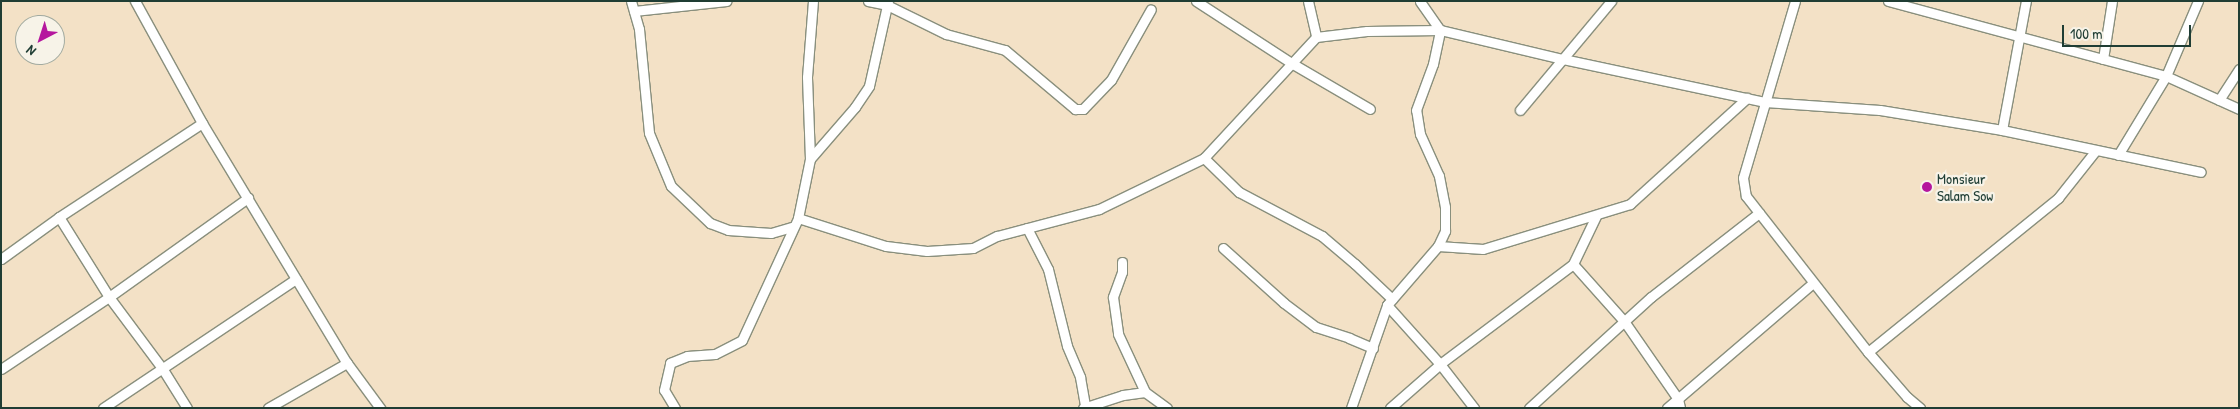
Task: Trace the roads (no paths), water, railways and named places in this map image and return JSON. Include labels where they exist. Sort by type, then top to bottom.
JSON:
[{"type":"street","points":[[135,1],[202,123],[346,363],[380,408]]},
{"type":"street","points":[[631,1],[639,29],[649,133],[671,186],[710,222],[728,230],[771,233],[792,227]]},
{"type":"street","points":[[634,11],[726,1]]},
{"type":"street","points":[[675,408],[664,390],[670,363],[687,356],[715,354],[742,340],[792,227],[798,218],[810,159],[808,77],[813,1]]},
{"type":"street","points":[[868,1],[888,3],[946,34],[1005,50],[1075,109],[1083,109],[1111,80],[1152,9]]},
{"type":"street","points":[[1196,1],[1293,64],[1370,109]]},
{"type":"street","points":[[1308,1],[1316,36]]},
{"type":"street","points":[[1351,408],[1390,302],[1438,246],[1445,231],[1445,207],[1439,176],[1420,134],[1416,110],[1433,64],[1440,30],[1420,1]]},
{"type":"street","points":[[1520,110],[1612,1]]},
{"type":"street","points":[[1795,1],[1743,178],[1746,196],[1868,352],[1906,397],[1920,408]]},
{"type":"street","points":[[1888,1],[2166,76],[2239,110]]},
{"type":"street","points":[[2002,130],[2026,1]]},
{"type":"street","points":[[2103,59],[2112,1]]},
{"type":"street","points":[[2118,155],[2166,76],[2198,1]]},
{"type":"street","points":[[810,159],[855,107],[869,86],[888,3]]},
{"type":"street","points":[[798,218],[886,246],[927,251],[973,248],[997,236],[1099,209],[1204,158],[1293,64],[1316,36],[1367,31],[1440,30],[1563,59],[1765,102],[1880,110],[2002,130],[2201,172]]},
{"type":"street","points":[[2219,100],[2239,69]]},
{"type":"street","points":[[1438,246],[1483,249],[1596,216],[1630,204],[1747,98]]},
{"type":"street","points":[[1,259],[59,217],[202,123]]},
{"type":"street","points":[[1868,352],[2058,198],[2096,150]]},
{"type":"street","points":[[1204,158],[1239,192],[1322,236],[1355,264],[1390,302],[1474,408]]},
{"type":"street","points":[[1,369],[109,297],[248,198]]},
{"type":"street","points":[[1529,408],[1651,297],[1759,213]]},
{"type":"street","points":[[1390,408],[1440,364],[1573,264],[1596,216]]},
{"type":"street","points":[[59,217],[109,297],[162,368],[187,408]]},
{"type":"street","points":[[1027,228],[1048,269],[1067,346],[1080,377],[1084,407],[1123,395],[1145,392]]},
{"type":"street","points":[[1223,248],[1284,302],[1316,327],[1373,348]]},
{"type":"street","points":[[1122,262],[1122,272],[1113,297],[1118,334],[1145,392],[1167,408]]},
{"type":"street","points":[[1573,264],[1624,321],[1679,403]]},
{"type":"street","points":[[103,408],[296,279]]},
{"type":"street","points":[[1667,408],[1679,403],[1813,283]]},
{"type":"street","points":[[268,408],[346,363]]},
{"type":"place","name":"Monsieur Salam Sow","points":[[1927,187]]}]
